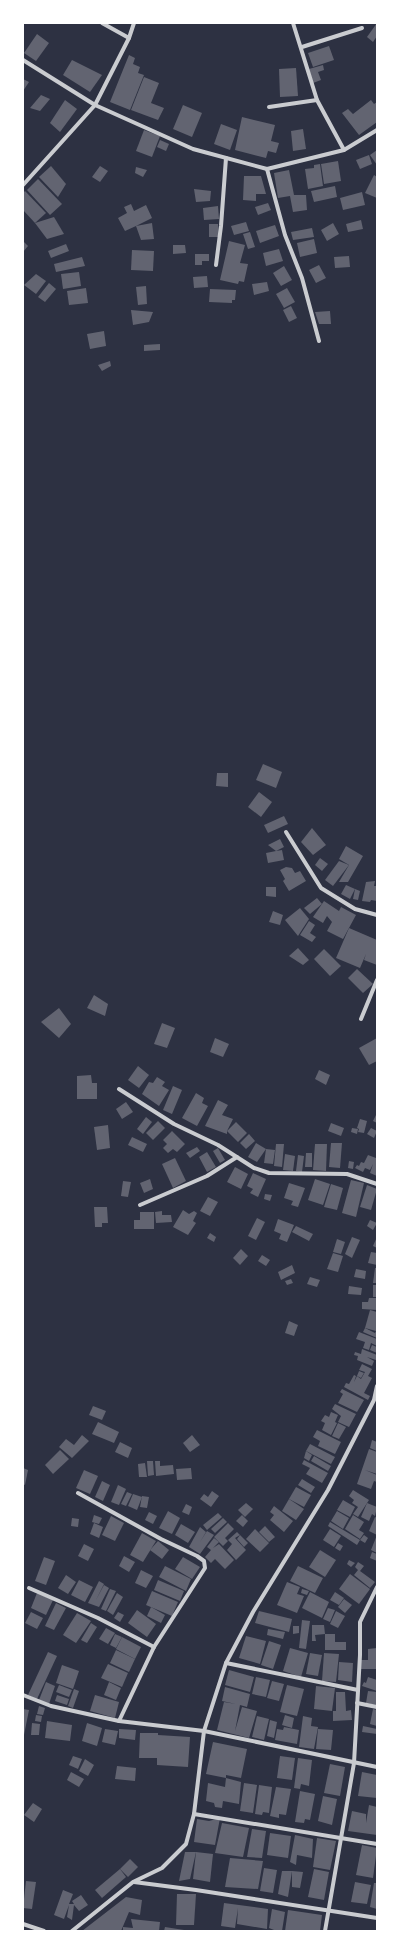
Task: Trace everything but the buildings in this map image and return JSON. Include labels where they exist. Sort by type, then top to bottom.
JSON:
[{"type":"street","points":[[102,23],[129,38]]},
{"type":"street","points":[[23,185],[95,105],[129,38],[134,23]]},
{"type":"street","points":[[293,23],[317,100],[344,150]]},
{"type":"street","points":[[302,48],[362,28]]},
{"type":"street","points":[[23,60],[95,105],[193,149],[268,169],[344,150],[377,130]]},
{"type":"street","points":[[269,107],[317,100]]},
{"type":"street","points":[[216,265],[221,226],[226,158]]},
{"type":"street","points":[[268,169],[285,235],[302,278],[319,341]]},
{"type":"street","points":[[286,832],[321,888],[355,909],[377,915]]},
{"type":"street","points":[[361,1019],[377,980]]},
{"type":"street","points":[[119,1089],[174,1124],[218,1145],[254,1168],[269,1173],[347,1174],[377,1184]]},
{"type":"street","points":[[140,1205],[207,1176],[237,1157]]},
{"type":"street","points":[[72,1931],[133,1882],[162,1868],[186,1844],[194,1814],[204,1731],[226,1663],[253,1612],[328,1490],[375,1400],[377,1386]]},
{"type":"street","points":[[78,1493],[204,1561],[205,1568],[154,1647],[119,1720]]},
{"type":"street","points":[[325,1931],[354,1764],[360,1622],[377,1587]]},
{"type":"street","points":[[29,1588],[98,1618],[154,1647]]},
{"type":"street","points":[[226,1663],[358,1690]]},
{"type":"street","points":[[23,1695],[51,1706],[119,1720],[204,1731],[354,1764],[377,1767]]},
{"type":"street","points":[[357,1703],[377,1707]]},
{"type":"street","points":[[194,1814],[377,1844]]},
{"type":"street","points":[[133,1882],[196,1890],[377,1918]]},
{"type":"street","points":[[23,1924],[44,1931]]}]
